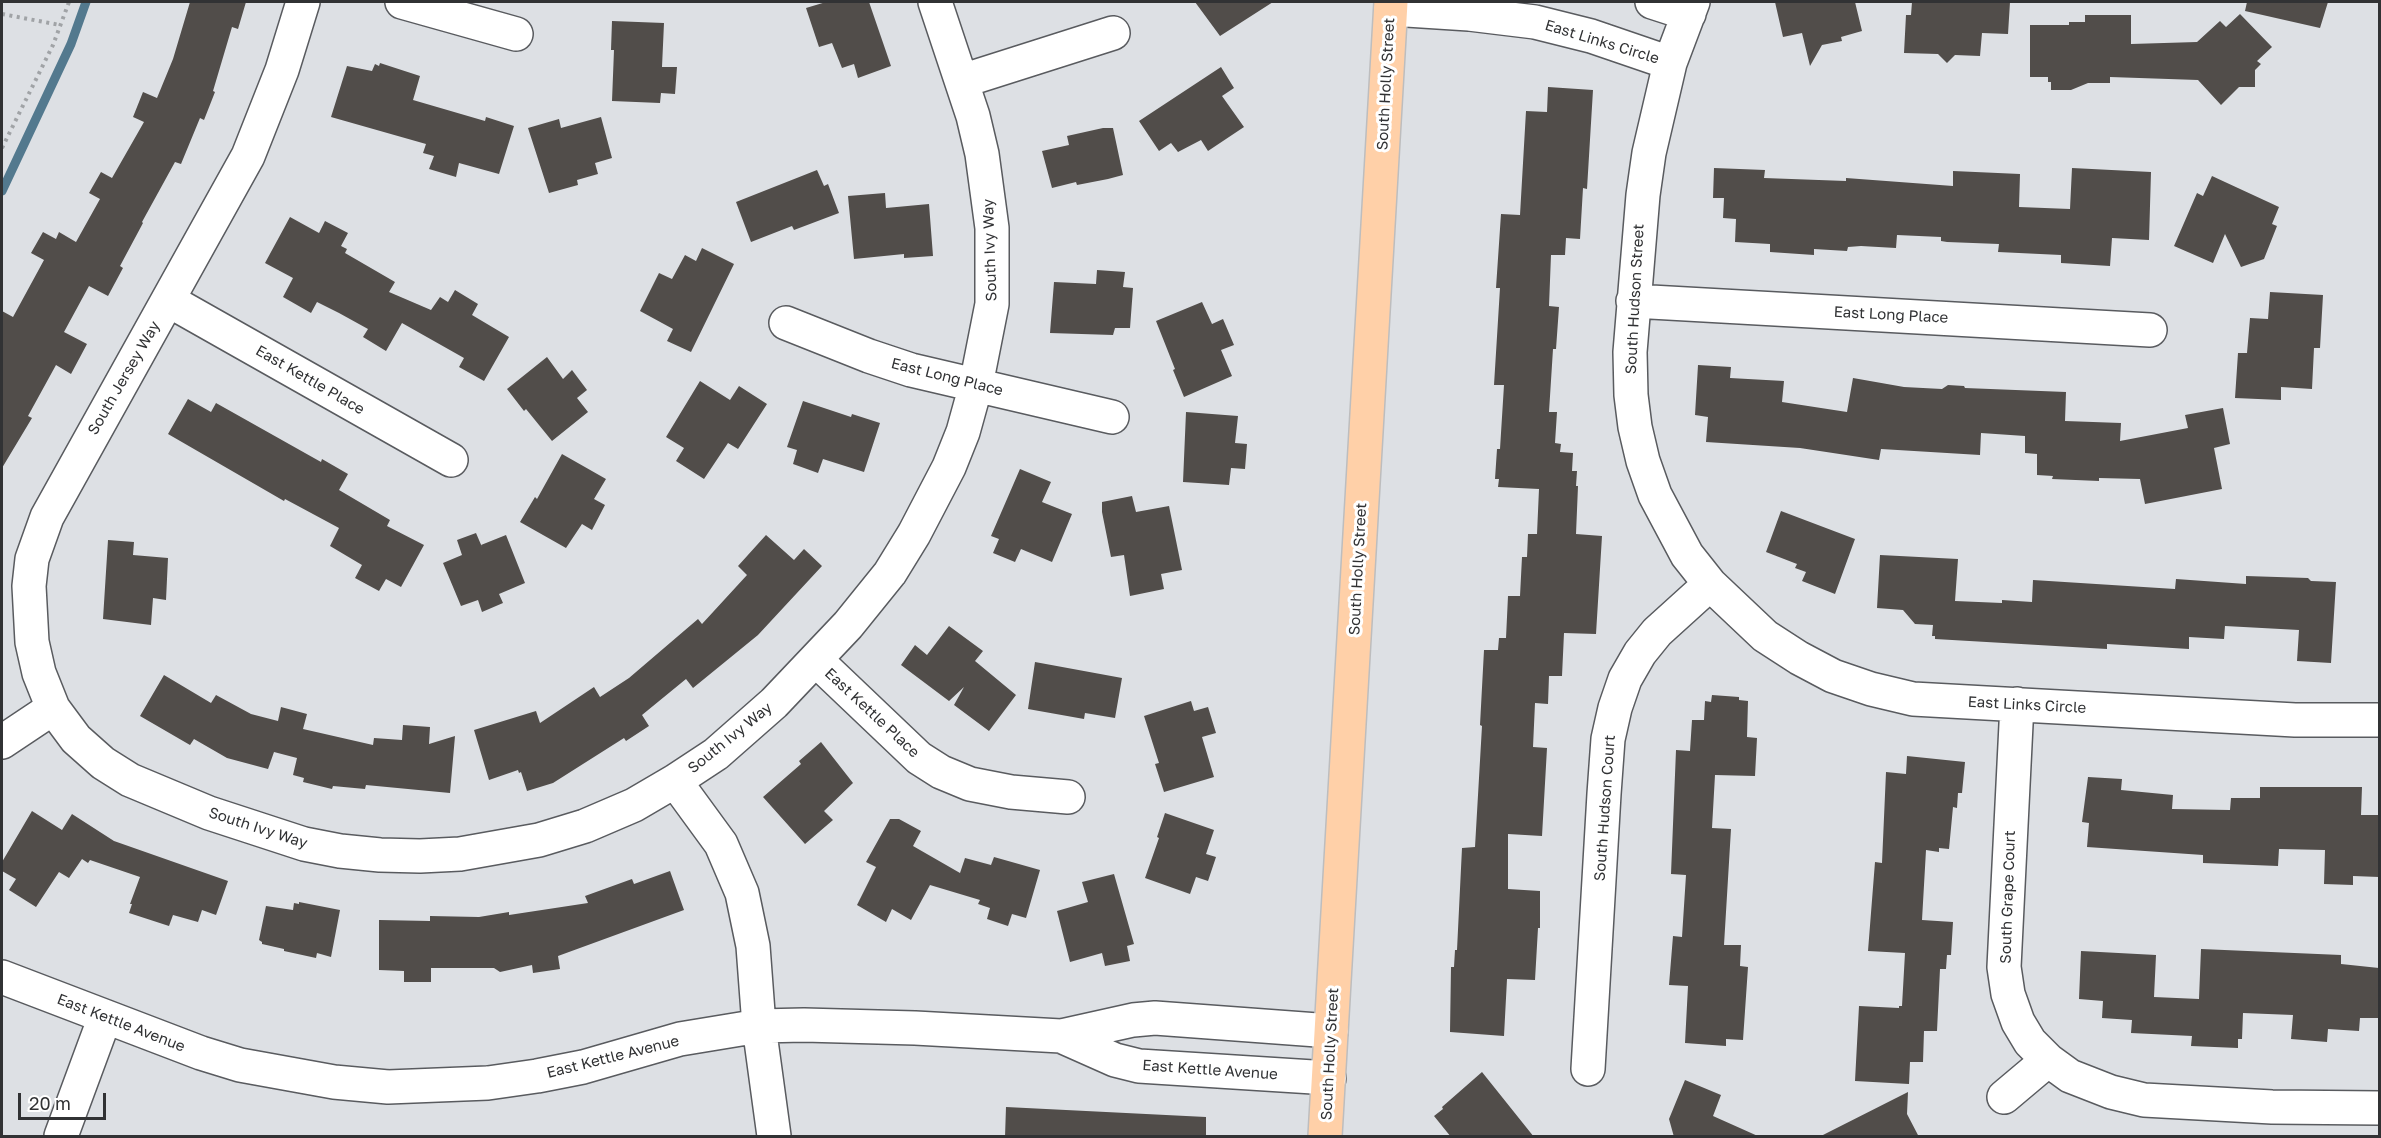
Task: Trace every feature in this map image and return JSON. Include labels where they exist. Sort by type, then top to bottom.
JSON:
[{"type":"main road","name":"South Holly Street","points":[[1325,1137],[1391,5]]},
{"type":"street","name":"South Jersey Way","points":[[53,708],[39,673],[32,642],[29,613],[29,586],[38,538],[63,484],[248,156],[282,70],[303,2]]},
{"type":"street","points":[[402,2],[516,34]]},
{"type":"street","name":"South Ivy Way","points":[[53,708],[76,739],[103,763],[130,780],[163,795],[266,833],[340,851],[380,855],[460,854],[501,849],[539,840],[585,826],[634,805],[716,754],[747,728],[816,660],[890,573],[950,467],[976,385],[992,304],[992,228],[982,154],[962,81],[935,2]]},
{"type":"street","points":[[1652,2],[1691,8]]},
{"type":"street","name":"East Links Circle","points":[[1391,5],[1535,22],[1591,36],[1670,63]]},
{"type":"street","name":"South Hudson Street","points":[[1691,8],[1670,63],[1649,153],[1633,301],[1630,352],[1631,395],[1643,461],[1655,495],[1687,555],[1710,584]]},
{"type":"street","points":[[962,81],[1113,33]]},
{"type":"street","name":"East Kettle Place","points":[[168,300],[451,460]]},
{"type":"street","name":"East Long Place","points":[[1633,301],[2150,330]]},
{"type":"street","name":"East Long Place","points":[[786,323],[879,360],[911,370],[1112,417]]},
{"type":"street","name":"East Links Circle","points":[[1710,584],[1765,636],[1798,658],[1833,676],[1871,689],[1913,699],[2295,720],[2379,720]]},
{"type":"street","name":"South Hudson Court","points":[[1588,1069],[1608,739],[1615,708],[1625,679],[1640,653],[1657,632],[1710,584]]},
{"type":"street","name":"East Kettle Place","points":[[816,660],[910,751],[941,772],[970,784],[1011,792],[1068,797]]},
{"type":"street","name":"South Grape Court","points":[[2017,704],[2004,967],[2008,994],[2018,1022],[2030,1042],[2070,1076],[2111,1092],[2145,1100],[2272,1107],[2379,1108]]},
{"type":"street","points":[[2,742],[53,708]]},
{"type":"street","points":[[675,781],[721,844],[742,893],[753,946],[759,1026],[774,1137]]},
{"type":"street","name":"East Kettle Avenue","points":[[2,977],[201,1053],[240,1065],[334,1082],[388,1087],[488,1083],[537,1076],[583,1067],[680,1039],[759,1026],[915,1028],[1061,1036],[1133,1020],[1155,1018],[1331,1031]]},
{"type":"street","points":[[61,1137],[105,1017]]},
{"type":"street","name":"East Kettle Avenue","points":[[1061,1036],[1115,1060],[1139,1066],[1329,1078]]},
{"type":"street","points":[[2004,1097],[2049,1060]]},
{"type":"path","points":[[2,148],[53,45],[69,2]]},
{"type":"path","points":[[2,14],[60,25]]},
{"type":"building","points":[[190,2],[246,2],[238,29],[232,27],[213,91],[215,92],[204,120],[200,118],[181,164],[175,162],[142,222],[120,266],[123,268],[108,296],[89,286],[64,332],[87,344],[71,374],[56,365],[28,416],[32,418],[2,468],[2,311],[13,317],[44,260],[31,253],[43,232],[56,239],[59,232],[76,242],[100,199],[89,193],[101,172],[112,178],[144,122],[133,117],[143,92],[157,98],[173,59]]},
{"type":"building","points":[[826,2],[869,2],[891,66],[858,78],[854,64],[842,68],[832,43],[819,47],[806,8]]},
{"type":"building","points":[[1195,2],[1273,2],[1220,36]]},
{"type":"building","points":[[1775,2],[1855,2],[1862,31],[1841,37],[1842,41],[1822,45],[1810,66],[1802,33],[1783,37]]},
{"type":"building","points":[[1912,2],[2010,2],[2008,34],[1982,33],[1980,56],[1955,55],[1947,63],[1938,54],[1904,53],[1906,15],[1911,15]]},
{"type":"building","points":[[2247,2],[2328,2],[2320,28],[2245,11]]},
{"type":"building","points":[[2240,14],[2272,47],[2257,61],[2261,64],[2255,70],[2255,87],[2239,87],[2221,105],[2198,80],[2110,77],[2110,83],[2088,83],[2071,90],[2051,90],[2048,77],[2030,77],[2030,25],[2069,25],[2069,22],[2085,22],[2085,15],[2131,15],[2131,44],[2197,42],[2220,21],[2226,27]]},
{"type":"building","points":[[612,21],[664,23],[662,67],[677,67],[675,94],[661,93],[660,103],[612,101],[614,50],[611,50]]},
{"type":"building","points":[[380,63],[420,76],[413,100],[485,121],[486,117],[514,126],[499,174],[459,163],[456,177],[429,169],[434,156],[423,153],[426,144],[331,117],[347,66],[372,71],[375,64],[379,66]]},
{"type":"building","points":[[1221,67],[1234,88],[1222,96],[1244,127],[1208,151],[1201,140],[1178,152],[1171,143],[1159,151],[1139,121]]},
{"type":"building","points":[[1548,87],[1593,90],[1587,189],[1583,188],[1580,239],[1566,238],[1565,255],[1551,255],[1549,306],[1559,307],[1556,349],[1553,349],[1549,412],[1557,412],[1555,443],[1561,444],[1560,452],[1573,453],[1572,471],[1577,471],[1576,534],[1602,536],[1596,634],[1564,633],[1562,676],[1549,676],[1548,704],[1535,703],[1533,747],[1547,748],[1542,836],[1508,834],[1508,889],[1540,891],[1540,928],[1538,928],[1535,980],[1507,979],[1504,1036],[1450,1032],[1451,967],[1454,967],[1455,950],[1457,950],[1462,848],[1475,847],[1484,650],[1498,650],[1499,638],[1506,638],[1508,596],[1520,596],[1522,557],[1527,557],[1528,534],[1537,534],[1539,489],[1498,487],[1499,479],[1495,479],[1497,449],[1500,449],[1504,385],[1494,385],[1500,288],[1496,288],[1501,214],[1520,215],[1526,111],[1547,112]]},
{"type":"building","points":[[601,117],[612,158],[595,163],[598,174],[577,180],[578,185],[549,193],[528,128],[559,119],[561,128]]},
{"type":"building","points":[[1113,128],[1123,175],[1052,188],[1042,151],[1069,145],[1067,136]]},
{"type":"building","points":[[1714,168],[1765,170],[1764,178],[1846,181],[1846,178],[1953,186],[1953,171],[2020,174],[2019,207],[2070,209],[2072,168],[2151,172],[2149,240],[2112,238],[2110,266],[2061,263],[2061,255],[1998,252],[1999,244],[1947,242],[1941,241],[1941,237],[1897,235],[1896,248],[1861,246],[1848,247],[1847,251],[1814,249],[1814,255],[1770,252],[1770,244],[1735,242],[1736,219],[1723,218],[1724,198],[1713,198]]},
{"type":"building","points":[[817,170],[824,186],[828,184],[839,213],[794,230],[792,226],[751,242],[736,202]]},
{"type":"building","points":[[2212,176],[2279,207],[2272,224],[2277,226],[2264,259],[2241,267],[2225,234],[2213,263],[2174,246],[2197,193],[2203,196]]},
{"type":"building","points":[[885,193],[886,208],[929,204],[933,256],[904,258],[904,254],[854,259],[848,196]]},
{"type":"building","points":[[290,217],[319,233],[325,221],[348,233],[341,246],[347,249],[345,253],[395,282],[389,292],[431,310],[440,297],[448,302],[455,290],[478,304],[472,315],[509,337],[484,381],[459,367],[464,358],[402,323],[386,351],[363,337],[368,329],[339,313],[317,302],[311,313],[283,297],[293,278],[265,263]]},
{"type":"building","points":[[702,248],[734,264],[691,352],[667,341],[673,329],[640,311],[659,273],[672,279],[685,255],[696,261]]},
{"type":"building","points":[[1097,270],[1125,272],[1123,287],[1133,288],[1130,328],[1115,328],[1113,335],[1050,333],[1054,282],[1096,284]]},
{"type":"building","points":[[2270,292],[2323,295],[2320,348],[2314,348],[2312,389],[2281,387],[2281,400],[2235,398],[2238,353],[2247,353],[2250,318],[2268,319]]},
{"type":"building","points":[[1202,302],[1212,324],[1223,319],[1234,345],[1221,350],[1232,376],[1184,397],[1156,321]]},
{"type":"building","points":[[547,357],[563,379],[572,370],[587,390],[577,398],[588,412],[552,441],[507,389]]},
{"type":"building","points":[[1698,365],[1731,367],[1730,378],[1784,381],[1782,402],[1847,412],[1853,378],[1904,387],[1942,389],[1948,385],[1965,388],[2066,392],[2065,421],[2121,423],[2120,441],[2188,428],[2185,415],[2223,408],[2230,444],[2214,448],[2222,489],[2145,504],[2140,479],[2099,478],[2099,481],[2052,479],[2053,476],[2037,475],[2037,454],[2025,453],[2025,436],[1981,433],[1980,455],[1881,449],[1879,460],[1800,448],[1706,442],[1708,417],[1695,415]]},
{"type":"building","points":[[700,381],[730,400],[739,386],[767,404],[738,449],[728,443],[704,479],[676,461],[684,448],[666,437]]},
{"type":"building","points":[[188,399],[211,412],[216,403],[321,462],[322,459],[348,474],[339,490],[390,520],[387,526],[424,545],[401,587],[386,579],[379,591],[355,578],[362,565],[330,546],[339,528],[285,499],[284,501],[168,434]]},
{"type":"building","points":[[803,401],[851,417],[852,414],[880,423],[864,472],[823,459],[818,473],[793,464],[797,450],[787,447]]},
{"type":"building","points":[[1186,412],[1238,416],[1235,443],[1247,444],[1245,469],[1231,468],[1229,485],[1183,482]]},
{"type":"building","points":[[562,454],[606,479],[594,499],[605,505],[592,530],[582,524],[566,548],[520,522],[535,497],[537,499]]},
{"type":"building","points":[[1020,469],[1051,482],[1042,502],[1072,514],[1052,562],[1021,549],[1015,562],[993,553],[999,539],[991,536]]},
{"type":"building","points":[[1132,496],[1136,512],[1169,506],[1182,570],[1161,574],[1164,589],[1130,596],[1124,555],[1111,557],[1102,502]]},
{"type":"building","points":[[1781,511],[1855,539],[1835,594],[1802,581],[1806,572],[1795,568],[1797,564],[1766,552]]},
{"type":"building","points":[[476,533],[481,545],[506,535],[525,583],[499,594],[503,603],[482,612],[478,600],[461,606],[443,563],[462,555],[457,540]]},
{"type":"building","points":[[766,535],[794,560],[804,549],[822,566],[758,635],[693,688],[686,679],[642,715],[649,726],[626,741],[624,738],[553,783],[527,791],[521,772],[519,773],[518,770],[489,780],[474,730],[536,711],[540,723],[594,687],[600,697],[629,678],[698,619],[702,624],[747,575],[738,566]]},
{"type":"building","points":[[108,540],[134,542],[133,555],[168,558],[166,600],[153,598],[151,625],[103,619]]},
{"type":"building","points":[[1880,555],[1958,559],[1955,601],[2032,602],[2033,580],[2175,589],[2176,579],[2246,584],[2246,576],[2308,578],[2311,581],[2336,582],[2331,663],[2297,661],[2299,630],[2225,626],[2224,639],[2189,637],[2189,649],[2107,644],[2107,649],[1935,639],[1935,636],[1932,636],[1933,625],[1915,624],[1903,610],[1877,608]]},
{"type":"building","points":[[949,626],[983,651],[975,661],[1016,695],[989,731],[954,705],[964,687],[949,701],[901,665],[915,645],[927,655]]},
{"type":"building","points":[[1035,662],[1122,678],[1115,718],[1085,713],[1084,719],[1028,709]]},
{"type":"building","points":[[164,675],[211,703],[216,695],[251,714],[278,721],[281,707],[307,714],[303,729],[373,745],[374,738],[402,740],[403,725],[430,727],[429,744],[455,736],[450,793],[366,785],[365,789],[333,786],[332,789],[303,782],[304,778],[293,775],[297,758],[274,752],[268,769],[227,758],[194,739],[190,745],[140,716]]},
{"type":"building","points":[[1712,695],[1739,697],[1739,700],[1748,701],[1747,737],[1757,738],[1755,776],[1715,775],[1712,828],[1731,829],[1724,945],[1741,945],[1740,966],[1748,967],[1743,1040],[1726,1039],[1726,1046],[1685,1043],[1688,986],[1669,985],[1673,936],[1682,937],[1686,875],[1671,874],[1676,750],[1690,751],[1692,720],[1704,720],[1705,701],[1711,702]]},
{"type":"building","points":[[1191,701],[1194,711],[1208,707],[1216,733],[1202,737],[1214,777],[1164,792],[1155,764],[1159,763],[1144,716]]},
{"type":"building","points":[[821,742],[853,783],[824,811],[833,820],[805,844],[763,797],[801,764],[799,761]]},
{"type":"building","points":[[1907,756],[1965,762],[1962,793],[1958,793],[1957,808],[1953,807],[1949,849],[1939,848],[1939,852],[1926,850],[1922,920],[1953,922],[1951,955],[1947,955],[1946,969],[1940,969],[1937,1031],[1924,1031],[1923,1062],[1910,1062],[1909,1084],[1855,1081],[1859,1006],[1899,1008],[1902,1006],[1905,953],[1868,951],[1875,862],[1882,863],[1886,772],[1906,774]]},
{"type":"building","points":[[2088,777],[2122,779],[2121,790],[2173,795],[2172,809],[2230,810],[2231,798],[2260,798],[2260,787],[2362,787],[2361,815],[2379,815],[2379,877],[2353,876],[2353,885],[2324,884],[2325,850],[2279,849],[2278,866],[2203,863],[2203,855],[2087,847],[2089,823],[2082,822]]},
{"type":"building","points":[[32,811],[62,830],[72,814],[114,841],[228,881],[216,915],[202,910],[198,922],[173,915],[169,926],[129,913],[140,877],[90,860],[88,863],[82,859],[69,878],[59,872],[36,907],[9,890],[16,879],[2,871],[2,862]]},
{"type":"building","points":[[1165,813],[1214,830],[1206,854],[1216,857],[1208,881],[1196,877],[1190,894],[1145,878]]},
{"type":"building","points":[[890,819],[899,819],[921,831],[913,846],[960,873],[965,858],[991,865],[994,857],[1040,870],[1026,918],[1012,914],[1008,926],[987,919],[990,908],[978,904],[980,900],[930,885],[911,920],[892,909],[886,922],[857,905],[876,867],[866,862]]},
{"type":"building","points":[[670,871],[684,910],[558,956],[560,969],[533,973],[532,965],[500,972],[494,968],[431,968],[431,982],[404,982],[404,971],[379,970],[379,920],[430,921],[430,916],[479,917],[509,912],[509,915],[588,903],[585,896],[632,879],[634,884]]},
{"type":"building","points":[[1114,874],[1134,944],[1127,946],[1130,961],[1105,966],[1102,953],[1070,962],[1057,911],[1088,902],[1082,882]]},
{"type":"building","points":[[299,902],[340,910],[331,957],[317,953],[316,958],[284,951],[284,949],[262,944],[259,940],[266,906],[293,910],[294,903],[299,904]]},
{"type":"building","points":[[2201,949],[2341,955],[2341,964],[2379,968],[2379,1018],[2360,1018],[2359,1031],[2328,1029],[2327,1042],[2291,1039],[2293,1015],[2243,1013],[2242,1039],[2238,1039],[2238,1048],[2191,1046],[2192,1036],[2131,1033],[2132,1020],[2102,1018],[2103,1001],[2079,999],[2081,951],[2156,955],[2154,997],[2199,999]]},
{"type":"building","points":[[1482,1072],[1534,1137],[1451,1137],[1434,1116]]},
{"type":"building","points":[[1685,1080],[1721,1095],[1713,1116],[1760,1137],[1674,1137],[1669,1119]]},
{"type":"building","points":[[1908,1092],[1907,1114],[1919,1137],[1819,1137]]},
{"type":"building","points":[[1006,1107],[1206,1117],[1206,1137],[1005,1137]]},
{"type":"waterway","points":[[2,191],[71,44],[86,2]]}]
